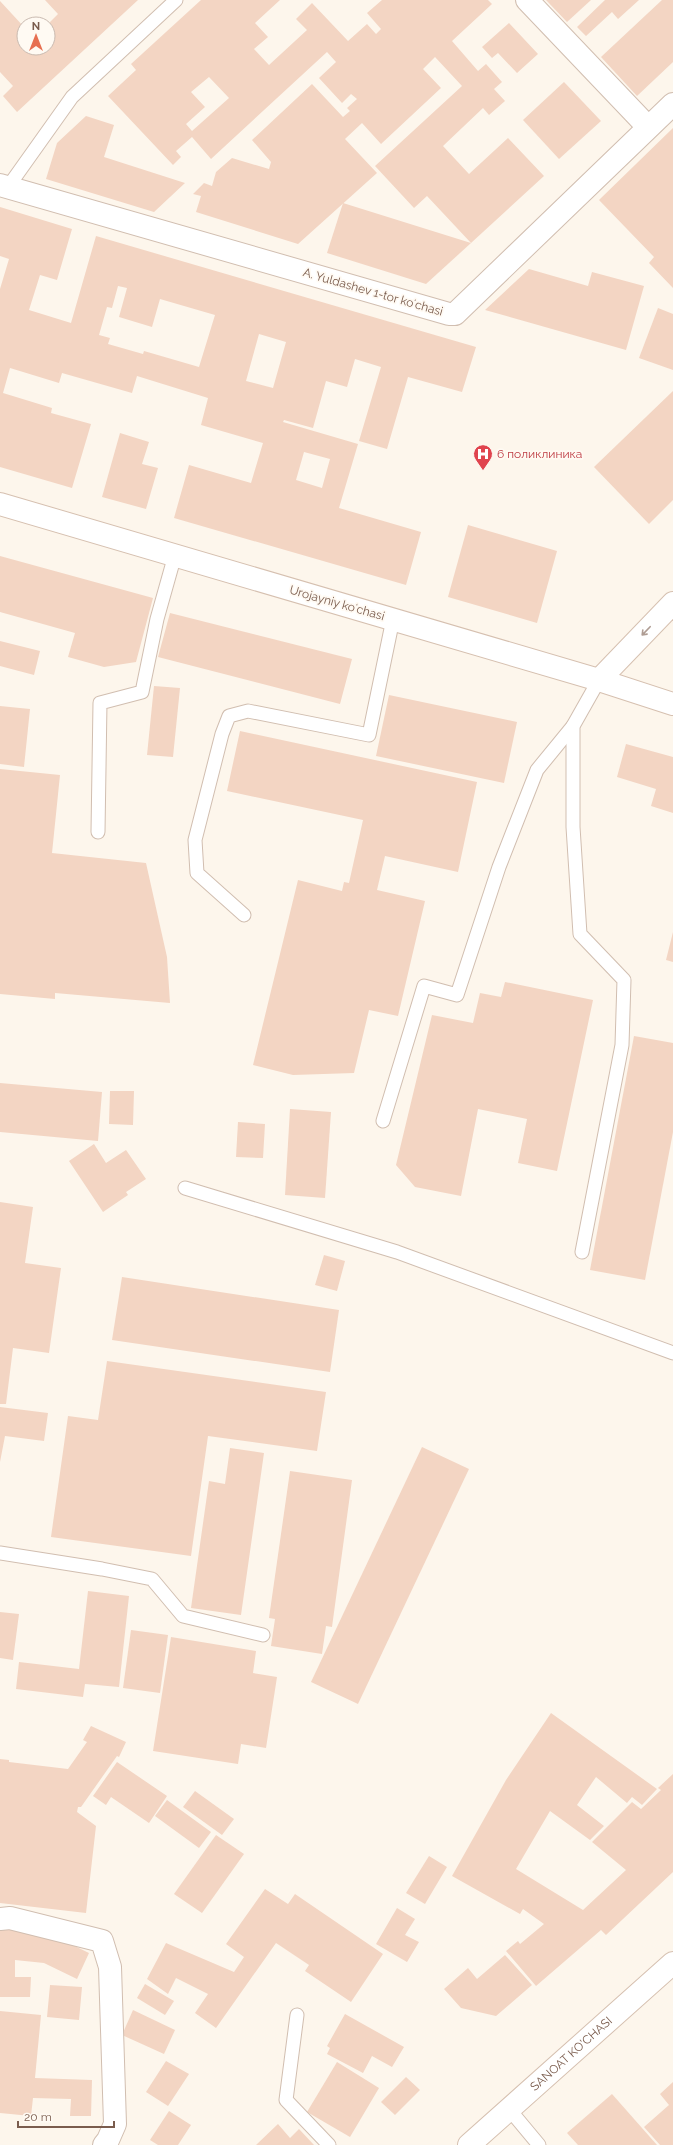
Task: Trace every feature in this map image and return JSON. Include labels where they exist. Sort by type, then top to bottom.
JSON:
[{"type":"street","points":[[527,0],[648,127]]},
{"type":"street","name":"A. Yuldashev 1-tor koʻchasi","points":[[4,186],[449,314],[455,314],[673,104]]},
{"type":"street","name":"Urоjayniy koʻchasi","points":[[0,504],[598,680],[673,704]]},
{"type":"street","points":[[598,680],[673,604]]},
{"type":"street","points":[[0,1920],[10,1918],[102,1942],[110,1967],[115,2124],[108,2140],[104,2145]]},
{"type":"street","name":"SANOAT KO'CHASI","points":[[469,2145],[673,1962]]},
{"type":"lane","points":[[4,186],[72,97],[176,0]]},
{"type":"lane","points":[[98,832],[100,704],[142,692],[157,620],[175,555]]},
{"type":"lane","points":[[244,915],[197,873],[195,840],[222,734],[229,716],[248,712],[369,735],[393,620]]},
{"type":"lane","points":[[383,1122],[424,986],[457,995],[500,867],[538,770],[573,726],[598,680]]},
{"type":"lane","points":[[573,726],[573,827],[580,934],[624,980],[622,1045],[582,1252]]},
{"type":"lane","points":[[185,1188],[397,1252],[673,1354]]},
{"type":"lane","points":[[0,1553],[102,1569],[152,1579],[183,1616],[263,1635]]},
{"type":"lane","points":[[297,2015],[286,2100],[330,2145]]},
{"type":"lane","points":[[509,2109],[539,2145]]},
{"type":"building","points":[[45,0],[138,0],[17,112],[3,96],[13,86],[0,72],[0,1],[16,18],[16,56],[56,56],[56,16],[58,14]]},
{"type":"building","points":[[201,0],[280,0],[255,23],[268,37],[254,49],[269,65],[307,30],[296,19],[312,3],[348,41],[367,24],[376,34],[381,29],[367,13],[382,0],[488,0],[492,4],[452,41],[478,71],[486,64],[502,82],[494,89],[505,101],[489,115],[483,108],[443,146],[469,174],[508,138],[544,176],[471,243],[427,196],[414,208],[375,166],[462,86],[435,57],[423,69],[441,88],[381,144],[362,123],[345,139],[377,173],[298,244],[196,212],[201,196],[193,194],[204,183],[212,186],[216,172],[232,158],[269,169],[271,162],[252,140],[312,84],[343,117],[350,111],[347,108],[357,99],[351,94],[342,103],[319,78],[336,62],[327,52],[211,159],[192,137],[176,151],[181,157],[173,165],[108,96],[136,70],[131,64]],"holes":[[[209,77],[229,98],[192,131],[186,124],[205,107],[191,92]]]},
{"type":"building","points":[[546,0],[591,0],[567,22]]},
{"type":"building","points":[[605,0],[639,0],[618,19],[612,12],[586,36],[577,27]]},
{"type":"building","points":[[662,0],[673,0],[673,62],[637,96],[601,57]]},
{"type":"building","points":[[509,23],[538,54],[517,73],[498,53],[492,58],[482,47]]},
{"type":"building","points":[[564,82],[601,121],[559,159],[523,120]]},
{"type":"building","points":[[86,116],[114,125],[104,157],[185,183],[154,212],[46,179],[57,143]]},
{"type":"building","points":[[673,128],[673,288],[649,263],[654,257],[599,200]]},
{"type":"building","points":[[343,203],[471,243],[426,284],[327,253]]},
{"type":"building","points":[[0,207],[72,229],[57,280],[40,275],[29,310],[71,323],[96,236],[476,347],[462,392],[408,377],[387,449],[359,441],[381,367],[355,359],[347,387],[326,381],[313,428],[284,420],[283,422],[358,444],[339,508],[421,532],[406,585],[174,518],[189,465],[251,483],[263,443],[201,425],[208,398],[137,376],[132,393],[62,373],[59,383],[10,368],[3,393],[52,408],[51,413],[91,424],[72,488],[0,467],[0,289],[9,259],[0,256]],"holes":[[[118,286],[127,288],[119,317],[152,327],[160,299],[215,315],[199,367],[144,351],[143,354],[108,344],[110,338],[99,335],[107,307],[112,308]],[[259,334],[286,342],[273,388],[246,381]],[[304,452],[330,459],[322,488],[296,480]]]},
{"type":"building","points":[[529,269],[588,286],[592,272],[644,286],[626,350],[485,310]]},
{"type":"building","points":[[658,308],[673,314],[673,370],[639,358]]},
{"type":"building","points":[[673,391],[673,500],[649,524],[594,467]]},
{"type":"building","points":[[120,433],[149,442],[142,464],[158,468],[146,509],[102,497]]},
{"type":"building","points":[[468,525],[557,551],[537,623],[448,597]]},
{"type":"building","points":[[0,556],[153,598],[136,662],[104,667],[68,657],[75,633],[0,612]]},
{"type":"building","points":[[170,613],[352,659],[340,704],[158,657]]},
{"type":"building","points":[[0,641],[40,651],[34,675],[0,666]]},
{"type":"building","points":[[154,686],[180,688],[173,757],[147,755]]},
{"type":"building","points":[[389,695],[517,722],[504,783],[376,756]]},
{"type":"building","points":[[0,706],[30,709],[24,767],[0,764]]},
{"type":"building","points":[[240,731],[477,782],[458,872],[385,856],[377,890],[425,901],[398,1016],[369,1010],[354,1073],[293,1075],[253,1065],[298,880],[342,891],[344,882],[349,883],[363,820],[227,791]]},
{"type":"building","points":[[626,744],[673,757],[673,813],[651,806],[656,789],[617,777]]},
{"type":"building","points":[[0,769],[60,775],[52,853],[146,863],[167,957],[170,1003],[55,993],[55,999],[0,994]]},
{"type":"building","points":[[673,932],[673,962],[666,960]]},
{"type":"building","points":[[505,982],[593,1000],[557,1171],[518,1163],[527,1119],[478,1109],[461,1196],[415,1187],[396,1165],[432,1015],[473,1023],[480,993],[501,997]]},
{"type":"building","points":[[634,1036],[673,1043],[673,1132],[645,1280],[590,1270]]},
{"type":"building","points":[[0,1083],[102,1092],[98,1141],[0,1132]]},
{"type":"building","points":[[110,1091],[134,1091],[133,1125],[109,1124]]},
{"type":"building","points":[[290,1109],[331,1112],[325,1198],[285,1195]]},
{"type":"building","points":[[238,1122],[265,1124],[263,1158],[236,1157]]},
{"type":"building","points":[[94,1144],[106,1163],[126,1150],[146,1179],[126,1192],[128,1195],[103,1212],[69,1161]]},
{"type":"building","points":[[0,1202],[33,1207],[25,1263],[61,1268],[49,1353],[13,1348],[6,1404],[0,1404]]},
{"type":"building","points":[[324,1255],[345,1261],[337,1291],[315,1285]]},
{"type":"building","points":[[122,1277],[339,1310],[330,1372],[112,1340]]},
{"type":"building","points":[[107,1361],[326,1392],[317,1451],[208,1436],[191,1556],[51,1537],[68,1416],[98,1420]]},
{"type":"building","points":[[0,1407],[48,1413],[44,1441],[5,1436],[0,1462]]},
{"type":"building","points":[[422,1447],[469,1469],[358,1704],[311,1682]]},
{"type":"building","points":[[230,1448],[264,1453],[241,1615],[191,1608],[209,1481],[225,1484]]},
{"type":"building","points":[[290,1471],[352,1480],[332,1627],[326,1626],[322,1654],[271,1646],[275,1619],[269,1618]]},
{"type":"building","points":[[88,1591],[129,1596],[119,1687],[85,1684],[83,1697],[16,1689],[19,1662],[79,1669]]},
{"type":"building","points":[[0,1612],[19,1614],[13,1660],[0,1658]]},
{"type":"building","points":[[131,1630],[168,1635],[160,1693],[123,1688]]},
{"type":"building","points":[[171,1637],[256,1651],[253,1673],[277,1677],[266,1748],[241,1744],[238,1764],[153,1751]]},
{"type":"building","points":[[551,1713],[657,1789],[642,1805],[632,1797],[627,1803],[596,1777],[577,1805],[604,1826],[590,1840],[550,1811],[516,1869],[583,1910],[626,1870],[592,1842],[632,1802],[641,1809],[661,1790],[658,1788],[673,1774],[673,1872],[606,1935],[601,1930],[536,1986],[506,1951],[518,1941],[520,1944],[544,1924],[523,1909],[520,1914],[452,1876],[506,1780]]},
{"type":"building","points":[[91,1726],[126,1742],[119,1757],[117,1756],[81,1807],[78,1807],[77,1812],[96,1826],[86,1913],[0,1903],[0,1759],[9,1760],[9,1762],[68,1769],[87,1742],[83,1740]]},
{"type":"building","points":[[117,1762],[167,1796],[149,1823],[111,1797],[106,1805],[93,1796]]},
{"type":"building","points":[[195,1791],[234,1819],[222,1835],[183,1807]]},
{"type":"building","points":[[167,1800],[211,1832],[199,1848],[155,1816]]},
{"type":"building","points":[[216,1835],[244,1854],[202,1913],[174,1894]]},
{"type":"building","points":[[429,1856],[447,1867],[425,1904],[406,1893]]},
{"type":"building","points":[[265,1889],[288,1904],[295,1894],[383,1954],[351,2002],[305,1971],[309,1965],[276,1943],[216,2028],[195,2013],[208,1994],[176,1978],[168,1994],[147,1979],[166,1943],[234,1972],[244,1957],[226,1944]]},
{"type":"building","points":[[397,1908],[415,1919],[405,1935],[419,1942],[407,1962],[376,1944]]},
{"type":"building","points":[[0,1927],[48,1933],[89,1953],[77,1979],[44,1963],[15,1960],[15,1977],[31,1977],[30,1997],[0,1997]]},
{"type":"building","points":[[505,1955],[532,1985],[496,2016],[461,2008],[444,1989],[468,1968],[477,1979]]},
{"type":"building","points":[[145,1984],[174,2001],[165,2015],[137,1998]]},
{"type":"building","points":[[50,1985],[82,1987],[79,2020],[47,2017]]},
{"type":"building","points":[[133,2010],[175,2030],[164,2054],[122,2035]]},
{"type":"building","points":[[0,2011],[41,2015],[35,2078],[92,2080],[91,2116],[70,2116],[71,2099],[33,2098],[31,2116],[0,2113]]},
{"type":"building","points":[[345,2014],[404,2047],[392,2067],[372,2056],[363,2073],[327,2054],[330,2048],[327,2046]]},
{"type":"building","points":[[166,2061],[189,2074],[168,2106],[146,2092]]},
{"type":"building","points":[[337,2062],[379,2088],[350,2137],[307,2112]]},
{"type":"building","points":[[406,2077],[420,2090],[395,2115],[381,2102]]},
{"type":"building","points":[[673,2082],[673,2145],[660,2145],[644,2127],[669,2105],[660,2094]]},
{"type":"building","points":[[612,2094],[657,2145],[578,2145],[567,2133]]},
{"type":"building","points":[[169,2111],[191,2125],[178,2145],[158,2145],[150,2140]]},
{"type":"building","points":[[278,2124],[290,2138],[299,2129],[314,2145],[256,2145]]},
{"type":"place","name":"6 поликлиника","points":[[483,471]]}]
